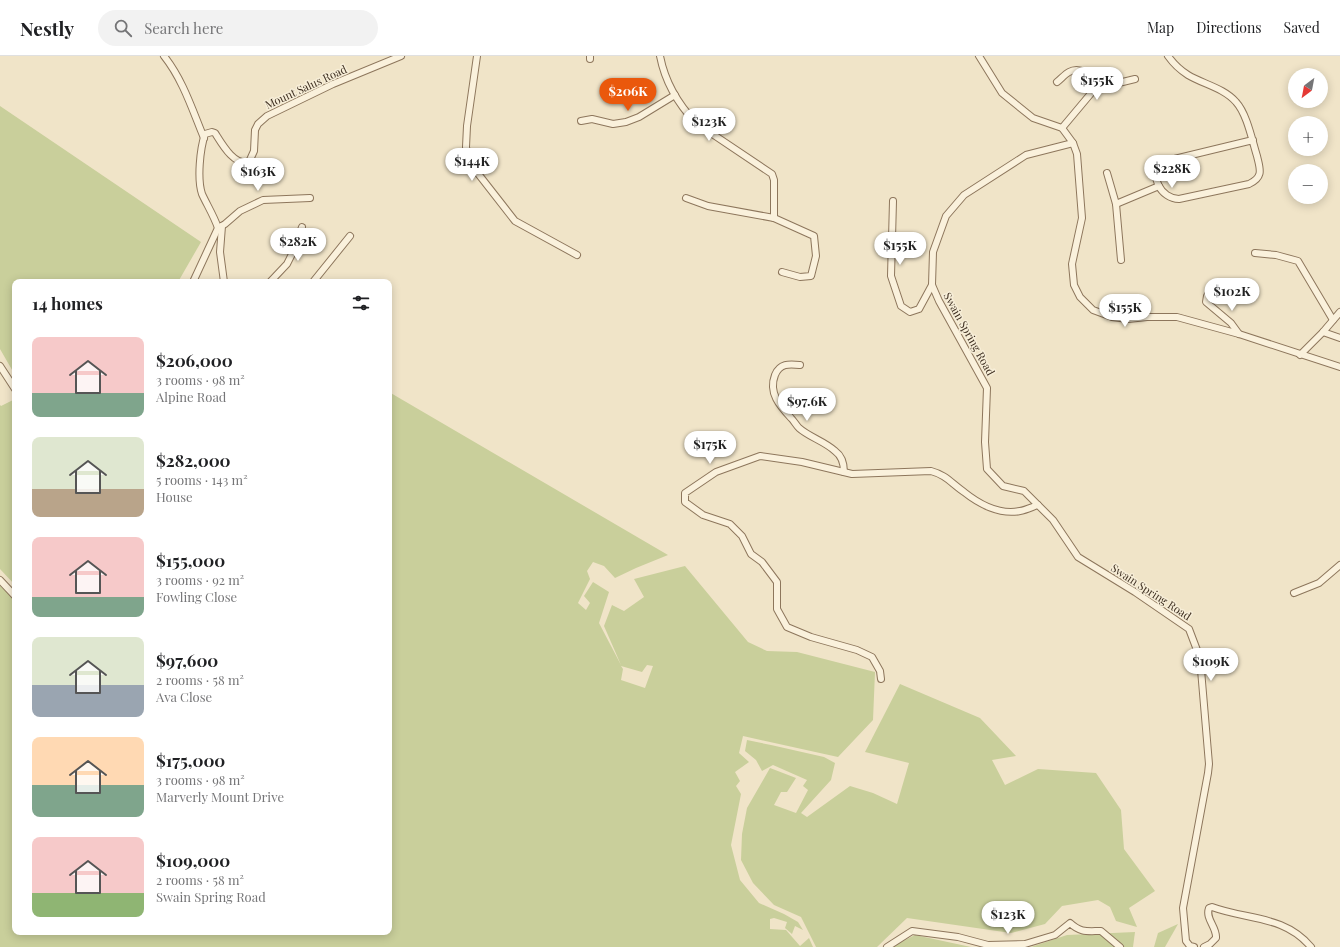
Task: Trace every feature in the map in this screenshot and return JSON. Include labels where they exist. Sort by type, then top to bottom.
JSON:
[{"type":"street","points":[[164,56],[179,78],[190,101],[204,138],[199,179],[202,193],[220,227],[220,252],[224,279]]},
{"type":"street","name":"Mount Salus Road","points":[[204,138],[205,134],[212,132],[215,133],[232,156],[240,162],[249,162],[254,151],[255,130],[258,124],[267,116],[333,84],[401,56]]},
{"type":"street","points":[[477,56],[467,126],[466,147],[469,162],[515,221],[577,255]]},
{"type":"street","points":[[660,56],[662,67],[670,88],[685,112],[696,123],[772,174],[774,180],[774,218]]},
{"type":"street","points":[[979,56],[1002,93],[1033,118],[1062,128],[1073,143],[1077,154],[1082,218],[1072,264],[1074,285],[1080,297],[1092,310],[1112,317],[1128,319],[1147,317],[1177,317],[1239,334],[1340,367]]},
{"type":"street","points":[[1168,56],[1175,65],[1187,74],[1222,91],[1237,103],[1242,111],[1253,140],[1260,169],[1258,178],[1255,182],[1249,184],[1174,199],[1166,196],[1159,186],[1156,172],[1162,162],[1253,140]]},
{"type":"street","points":[[1057,82],[1072,70],[1082,71],[1090,76],[1096,83],[1093,92]]},
{"type":"street","points":[[1062,128],[1093,92],[1102,86],[1135,79]]},
{"type":"street","points":[[581,120],[592,119],[613,124],[626,122],[639,117],[675,95]]},
{"type":"street","name":"Swain Spring Road","points":[[1073,143],[1026,155],[964,195],[946,216],[933,252],[932,285],[939,301],[987,388],[985,442],[987,469],[1003,486],[1024,491],[1052,520],[1078,557],[1135,592],[1189,629],[1200,658],[1209,764],[1183,908],[1186,941],[1190,946],[1194,947]]},
{"type":"street","points":[[1107,173],[1116,204],[1121,260]]},
{"type":"street","points":[[1116,204],[1159,186]]},
{"type":"street","points":[[194,279],[220,227],[240,211],[263,200],[310,198]]},
{"type":"street","points":[[686,198],[708,206],[774,218],[814,236],[816,256],[811,276],[800,276],[782,272]]},
{"type":"street","points":[[893,201],[891,276],[901,306],[910,312],[919,309],[932,285]]},
{"type":"street","points":[[273,279],[287,264],[295,248],[302,227]]},
{"type":"street","points":[[315,279],[350,236]]},
{"type":"street","points":[[1255,253],[1276,255],[1298,261],[1333,320]]},
{"type":"street","points":[[1210,291],[1206,302],[1231,323],[1239,334]]},
{"type":"street","points":[[1300,355],[1340,312]]},
{"type":"street","points":[[1323,332],[1340,338]]},
{"type":"street","points":[[800,365],[786,363],[780,367],[775,374],[773,393],[781,407],[799,428],[836,451],[844,462],[844,472]]},
{"type":"street","points":[[0,366],[12,384]]},
{"type":"street","points":[[881,679],[880,671],[872,657],[856,650],[811,637],[787,628],[778,609],[777,582],[762,562],[751,554],[742,536],[730,524],[702,515],[685,502],[685,493],[716,472],[760,456],[802,462],[852,474],[931,471],[949,479],[964,492],[999,512],[1020,512],[1038,505]]},
{"type":"street","points":[[1294,593],[1319,583],[1340,565]]},
{"type":"street","points":[[0,580],[12,593]]},
{"type":"street","points":[[1204,947],[1216,938],[1216,932],[1208,913],[1209,908],[1212,906],[1224,911],[1268,920],[1302,937],[1311,947]]},
{"type":"street","points":[[887,947],[912,931],[958,937],[988,945],[1025,944],[1055,935],[1070,923],[1077,930],[1101,931],[1120,947]]},
{"type":"green space","points":[[0,106],[201,242],[180,279],[12,279],[12,370],[0,349]]},
{"type":"green space","points":[[392,394],[668,555],[615,578],[604,566],[593,562],[587,571],[590,579],[578,603],[586,610],[590,603],[584,596],[593,582],[609,592],[599,623],[621,665],[604,626],[612,605],[624,611],[644,597],[634,579],[685,566],[748,642],[767,651],[797,652],[875,672],[873,720],[838,757],[743,736],[739,753],[749,762],[735,772],[740,781],[736,786],[741,794],[731,845],[740,880],[759,903],[798,922],[803,930],[795,926],[792,934],[785,928],[787,922],[774,918],[770,919],[770,929],[786,930],[800,946],[809,938],[813,947],[0,947],[0,583],[12,597],[12,935],[392,935]],"holes":[[[647,665],[653,666],[645,688],[621,680],[623,669],[621,666],[642,672]]]},
{"type":"green space","points":[[12,400],[12,582],[0,569],[0,405],[1,406]]},
{"type":"green space","points":[[900,684],[980,718],[1016,756],[992,760],[1005,785],[1038,769],[1096,773],[1121,810],[1124,849],[1155,891],[1129,908],[1137,927],[1116,921],[1110,907],[1098,900],[1062,906],[1045,924],[1011,933],[907,918],[877,947],[816,947],[801,917],[774,905],[753,883],[741,860],[742,834],[747,808],[770,768],[796,778],[787,792],[781,792],[774,805],[796,813],[808,790],[803,786],[807,780],[773,765],[762,771],[756,760],[745,751],[747,740],[824,757],[835,763],[831,780],[801,813],[807,817],[850,786],[873,793],[897,804],[909,763],[865,752]]},
{"type":"green space","points":[[1178,924],[1165,947],[1154,947],[1158,933]]},
{"type":"green space","points":[[1135,932],[1133,947],[1031,947],[1067,935]]},
{"type":"green space","points":[[915,935],[971,947],[891,947]]}]
